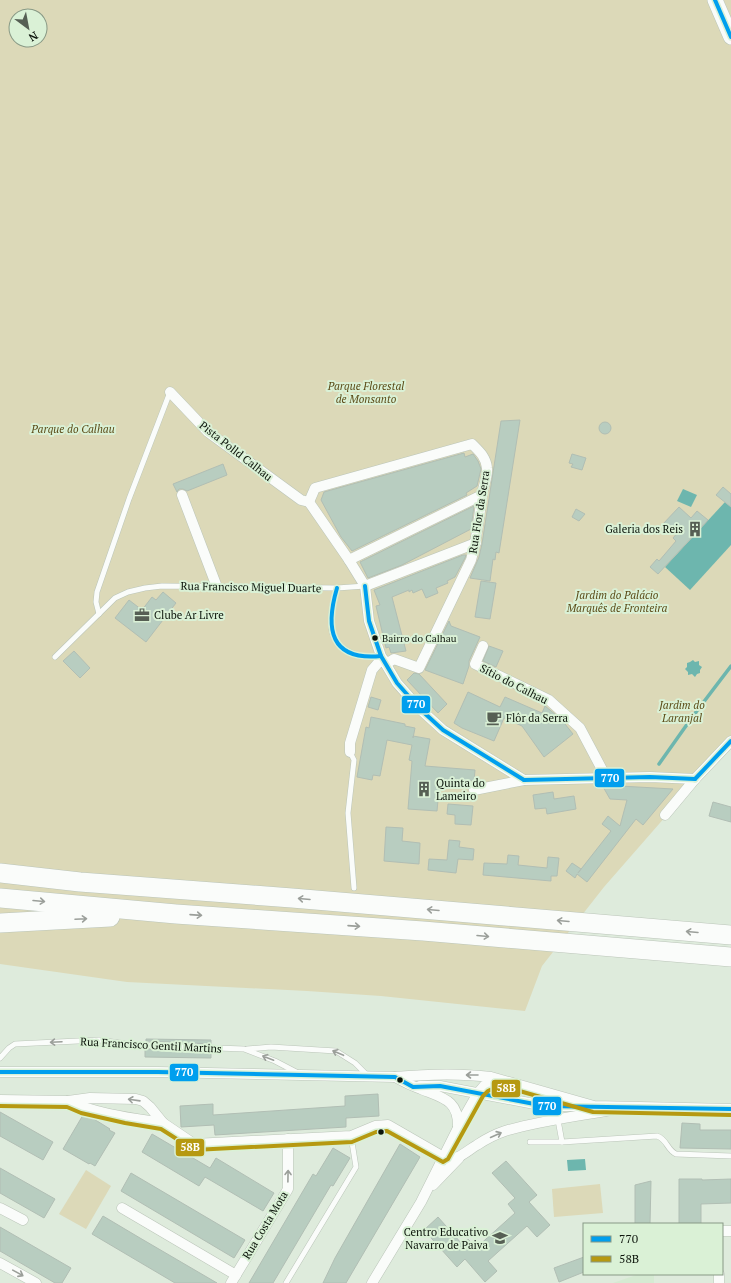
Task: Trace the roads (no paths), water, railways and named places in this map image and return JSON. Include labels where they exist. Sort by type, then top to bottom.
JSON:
[{"type":"highway","points":[[0,873],[80,882],[731,935]]},
{"type":"highway","points":[[0,898],[176,914],[400,930],[731,957]]},
{"type":"highway","points":[[0,923],[176,914]]},
{"type":"street","points":[[715,0],[731,37]]},
{"type":"street","name":"Pista Polld Calhau","points":[[170,392],[208,432],[301,500],[309,502]]},
{"type":"street","name":"Rua Flor da Serra","points":[[309,502],[316,488],[472,444],[482,454],[487,469],[482,494],[476,542],[471,560],[419,668],[394,659],[384,660]]},
{"type":"street","points":[[349,560],[482,494]]},
{"type":"street","points":[[182,495],[218,587]]},
{"type":"street","points":[[309,502],[349,560],[364,586],[369,621],[384,660],[397,683],[420,709],[443,730],[524,780]]},
{"type":"street","name":"Rua Francisco Miguel Duarte","points":[[364,586],[476,542]]},
{"type":"street","name":"Sítio do Calhau","points":[[483,646],[475,664],[549,700],[580,728],[606,777]]},
{"type":"street","points":[[350,752],[350,743],[372,670],[378,663],[384,660]]},
{"type":"street","points":[[665,815],[695,779],[731,741]]},
{"type":"street","points":[[474,790],[524,780],[606,777],[695,779]]},
{"type":"street","name":"Rua Francisco Gentil Martins","points":[[0,1072],[158,1072],[395,1077],[413,1086],[445,1098],[450,1102],[458,1115],[458,1128]]},
{"type":"street","points":[[395,1077],[419,1075],[480,1075],[594,1106],[623,1108],[731,1109]]},
{"type":"street","points":[[372,1283],[421,1202],[443,1156],[478,1093],[484,1086],[489,1084],[510,1082]]},
{"type":"street","name":"Rua Francisco Gentil Martins","points":[[413,1086],[440,1086],[545,1106],[594,1106]]},
{"type":"street","points":[[0,1100],[68,1101],[90,1098],[136,1099],[143,1101],[163,1123],[194,1144],[351,1136],[376,1126],[388,1125],[443,1156],[451,1159],[462,1155]]},
{"type":"street","points":[[68,1101],[82,1107],[126,1117],[163,1123]]},
{"type":"street","points":[[421,1202],[445,1171],[462,1155],[477,1145],[505,1132],[623,1108]]},
{"type":"street","name":"Rua Costa Mota","points":[[233,1279],[288,1188],[288,1139]]},
{"type":"street","points":[[0,1208],[23,1220]]},
{"type":"street","points":[[122,1208],[233,1279]]},
{"type":"street","points":[[0,1263],[36,1283]]},
{"type":"lane","points":[[99,614],[96,602],[97,592],[129,499],[170,392]]},
{"type":"lane","name":"Rua Francisco Miguel Duarte","points":[[55,657],[115,598],[123,593],[134,590],[162,586],[337,588],[364,586]]},
{"type":"lane","points":[[337,588],[333,599],[331,613],[332,632],[338,642],[345,650],[357,655],[384,660]]},
{"type":"lane","points":[[350,752],[354,760],[348,813],[354,888]]},
{"type":"lane","name":"Rua Francisco Gentil Martins","points":[[0,1058],[15,1044],[100,1040],[135,1045],[244,1049],[275,1061],[303,1075]]},
{"type":"lane","points":[[244,1049],[271,1047],[336,1051],[355,1063],[368,1076]]},
{"type":"lane","points":[[558,1120],[562,1142]]},
{"type":"lane","points":[[286,1283],[356,1167],[351,1136]]},
{"type":"lane","points":[[530,1142],[562,1142],[657,1136],[663,1138],[671,1151],[676,1154],[731,1156]]},
{"type":"water","points":[[683,489],[697,495],[691,507],[677,501]]},
{"type":"water","points":[[725,502],[731,507],[731,545],[690,590],[665,567]]},
{"type":"water","points":[[693,660],[695,662],[699,661],[699,665],[702,667],[700,673],[695,677],[692,674],[688,675],[688,672],[685,669],[687,667],[687,663]]},
{"type":"water","points":[[585,1159],[586,1170],[568,1171],[567,1160]]},
{"type":"waterway","points":[[659,764],[731,666]]},
{"type":"place","name":"Galeria dos Reis","points":[[695,529]]},
{"type":"place","name":"Clube Ar Livre","points":[[142,615]]},
{"type":"place","name":"Bairro do Calhau","points":[[375,638]]},
{"type":"place","name":"Flôr da Serra","points":[[494,718]]},
{"type":"place","name":"Quinta do Lameiro","points":[[424,789]]},
{"type":"place","name":"Centro Educativo Navarro de Paiva","points":[[500,1238]]},
{"type":"park label","name":"Parque Florestal de Monsanto","points":[[366,392]]},
{"type":"park label","name":"Parque do Calhau","points":[[73,429]]},
{"type":"park label","name":"Jardim do Palácio Marquês de Fronteira","points":[[617,601]]},
{"type":"park label","name":"Jardim do Laranjal","points":[[682,711]]}]
